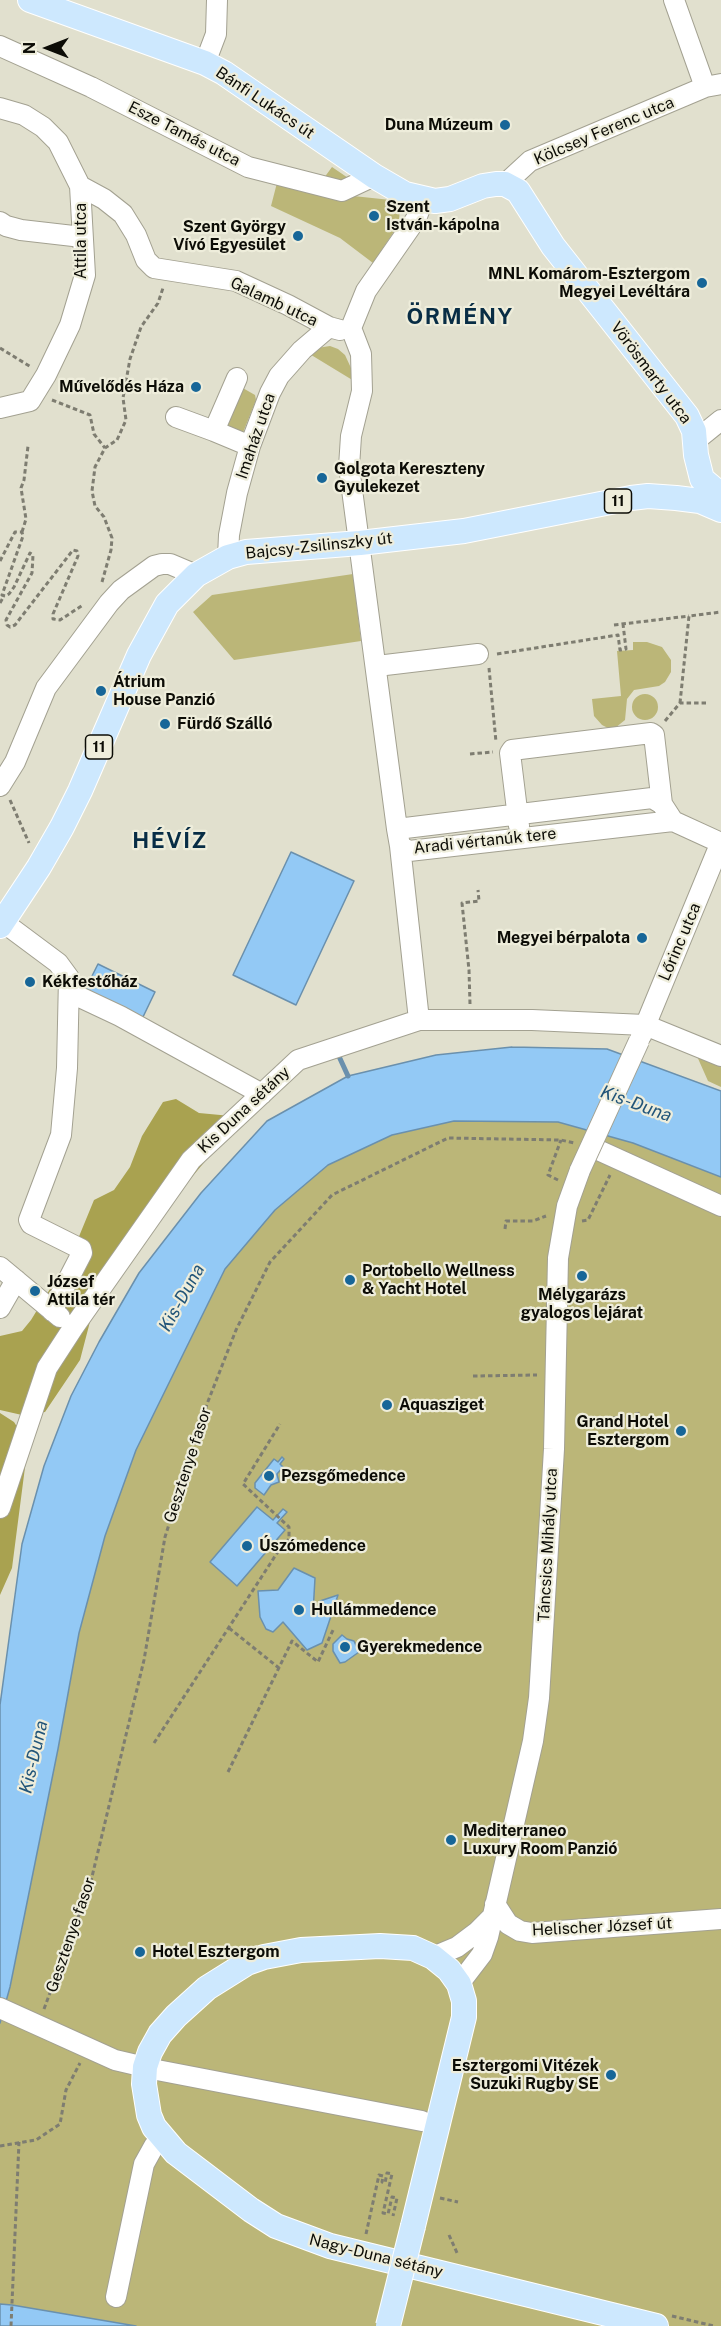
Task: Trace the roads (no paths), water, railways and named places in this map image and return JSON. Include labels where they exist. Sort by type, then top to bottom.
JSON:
[{"type":"main road","name":"Bánfi Lukács út","points":[[30,0],[205,63],[224,73],[374,176],[405,194],[423,200]]},
{"type":"main road","points":[[423,200],[450,199],[483,186],[505,184]]},
{"type":"main road","name":"Vörösmarty utca","points":[[505,184],[518,191],[553,246],[680,405],[694,431],[695,448],[702,478],[721,495]]},
{"type":"main road","points":[[676,498],[695,448]]},
{"type":"main road","name":"Bajcsy-Zsilinszky út","points":[[1,924],[39,867],[80,791],[138,655],[167,604],[196,575],[228,557],[246,552],[360,543],[464,531],[631,498],[648,496],[676,498]]},
{"type":"main road","name":"11","points":[[676,498],[700,501],[721,510]]},
{"type":"main road","points":[[151,2068],[150,2052],[160,2034],[207,1988],[247,1963],[280,1952],[380,1946],[413,1948],[433,1957],[448,1970],[459,1984],[464,2001],[464,2017],[388,2326]]},
{"type":"main road","name":"Nagy-Duna sétány","points":[[151,2068],[144,2084],[147,2108],[154,2127],[162,2138],[176,2153],[251,2210],[276,2226],[330,2246],[656,2326]]},
{"type":"street","points":[[205,63],[216,34],[218,0]]},
{"type":"street","points":[[674,0],[713,86]]},
{"type":"street","name":"Esze Tamás utca","points":[[0,46],[91,87],[248,167],[342,191],[374,176]]},
{"type":"street","name":"Kölcsey Ferenc utca","points":[[505,184],[531,161],[713,86]]},
{"type":"street","name":"Attila utca","points":[[0,108],[24,115],[58,142],[80,186],[85,275],[70,325],[46,375],[30,401],[0,408]]},
{"type":"street","name":"Galamb utca","points":[[80,186],[104,199],[123,214],[136,235],[146,260],[154,268],[236,281],[329,327]]},
{"type":"street","points":[[419,1020],[399,838],[388,771],[350,467],[351,436],[362,391],[361,354],[351,328],[366,291],[417,219],[423,200]]},
{"type":"street","points":[[0,222],[21,230],[82,237]]},
{"type":"street","points":[[329,327],[343,330],[351,328]]},
{"type":"street","name":"Imaház utca","points":[[228,557],[229,535],[235,503],[250,446],[270,393],[279,376],[302,350],[329,327]]},
{"type":"street","points":[[214,431],[237,378]]},
{"type":"street","points":[[176,417],[250,446]]},
{"type":"street","points":[[695,448],[721,420]]},
{"type":"street","points":[[2,785],[15,762],[46,688],[126,586],[154,566],[162,564],[170,564],[196,575]]},
{"type":"street","points":[[376,666],[485,658]]},
{"type":"street","name":"Aradi vértanúk tere","points":[[518,813],[510,753],[512,750],[651,733],[654,735],[662,804]]},
{"type":"street","name":"Aradi vértanúk tere","points":[[662,804],[652,798],[518,813],[399,838],[409,851],[673,821]]},
{"type":"street","points":[[662,804],[673,821],[721,843]]},
{"type":"street","points":[[518,813],[520,838]]},
{"type":"street","name":"Lőrinc utca","points":[[580,1170],[642,1033],[721,843]]},
{"type":"street","points":[[0,1308],[9,1274],[58,1315],[81,1253],[81,1249],[31,1224],[29,1220],[61,1135],[67,1068],[69,978],[58,963],[1,924]]},
{"type":"street","points":[[69,992],[120,1016],[262,1094]]},
{"type":"street","name":"Kis Duna sétány","points":[[0,1508],[47,1368],[191,1160],[298,1060],[419,1020],[532,1020],[642,1033],[721,1056]]},
{"type":"street","points":[[591,1148],[618,1157],[721,1206]]},
{"type":"street","name":"Táncsics Mihály utca","points":[[493,1911],[532,1741],[539,1698],[554,1449],[558,1258],[560,1233],[580,1170]]},
{"type":"street","points":[[433,1957],[457,1947],[477,1932],[493,1911]]},
{"type":"street","points":[[459,1984],[482,1954],[493,1911]]},
{"type":"street","name":"Helischer József út","points":[[493,1911],[520,1931],[532,1933],[721,1919]]},
{"type":"street","points":[[0,2008],[121,2062],[422,2121]]},
{"type":"street","points":[[116,2297],[144,2164],[154,2146],[162,2138]]},
{"type":"water","points":[[291,852],[354,881],[296,1005],[233,975]]},
{"type":"water","points":[[98,964],[155,992],[142,1019],[85,990]]},
{"type":"water","name":"Kis-Duna","points":[[512,1047],[607,1049],[721,1091],[721,1177],[633,1143],[558,1122],[454,1121],[392,1135],[328,1165],[275,1210],[225,1269],[136,1450],[105,1536],[79,1633],[10,1987],[0,2023],[0,1705],[22,1544],[44,1466],[71,1396],[99,1342],[139,1273],[201,1193],[267,1121],[348,1076],[436,1055]]},
{"type":"water","name":"Pezsgőmedence","points":[[282,1457],[284,1459],[280,1464],[283,1467],[277,1474],[279,1482],[271,1485],[264,1495],[255,1488],[255,1483],[274,1459],[278,1462]]},
{"type":"water","name":"Úszómedence","points":[[257,1507],[273,1520],[283,1509],[287,1512],[277,1523],[285,1530],[237,1586],[210,1562]]},
{"type":"water","name":"Hullámmedence","points":[[294,1568],[315,1578],[313,1613],[317,1613],[320,1601],[338,1595],[322,1643],[307,1650],[283,1622],[273,1632],[266,1629],[260,1617],[258,1591],[278,1590]]},
{"type":"water","name":"Gyerekmedence","points":[[342,1635],[354,1641],[359,1652],[340,1663],[333,1651],[333,1644]]},
{"type":"water","points":[[0,2304],[12,2305],[136,2326],[0,2326]]},
{"type":"waterway","points":[[337,1052],[348,1076]]},
{"type":"place","name":"Duna Múzeum","points":[[505,125]]},
{"type":"place","name":"Szent István-kápolna","points":[[374,216]]},
{"type":"place","name":"Szent György Vívó Egyesület","points":[[298,236]]},
{"type":"place","name":"MNL Komárom-Esztergom Megyei Levéltára","points":[[702,283]]},
{"type":"place","name":"Művelődés Háza","points":[[196,387]]},
{"type":"place","name":"Golgota Kereszteny Gyulekezet","points":[[322,478]]},
{"type":"place","name":"Átrium House Panzió","points":[[101,691]]},
{"type":"place","name":"Fürdő Szálló","points":[[165,724]]},
{"type":"place","name":"Megyei bérpalota","points":[[642,938]]},
{"type":"place","name":"Kékfestőház","points":[[30,982]]},
{"type":"place","name":"Mélygarázs gyalogos lejárat","points":[[582,1276]]},
{"type":"place","name":"Portobello Wellness & Yacht Hotel","points":[[350,1280]]},
{"type":"place","name":"József Attila tér","points":[[35,1291]]},
{"type":"place","name":"Aquasziget","points":[[387,1405]]},
{"type":"place","name":"Grand Hotel Esztergom","points":[[681,1431]]},
{"type":"place","name":"Pezsgőmedence","points":[[269,1476]]},
{"type":"place","name":"Úszómedence","points":[[247,1546]]},
{"type":"place","name":"Hullámmedence","points":[[299,1610]]},
{"type":"place","name":"Gyerekmedence","points":[[345,1647]]},
{"type":"place","name":"Mediterraneo Luxury Room Panzió","points":[[451,1840]]},
{"type":"place","name":"Hotel Esztergom","points":[[140,1952]]},
{"type":"place","name":"Esztergomi Vitézek Suzuki Rugby SE","points":[[611,2075]]},
{"type":"district","name":"ÖRMÉNY","points":[[460,317]]},
{"type":"district","name":"HÉVÍZ","points":[[170,841]]}]
